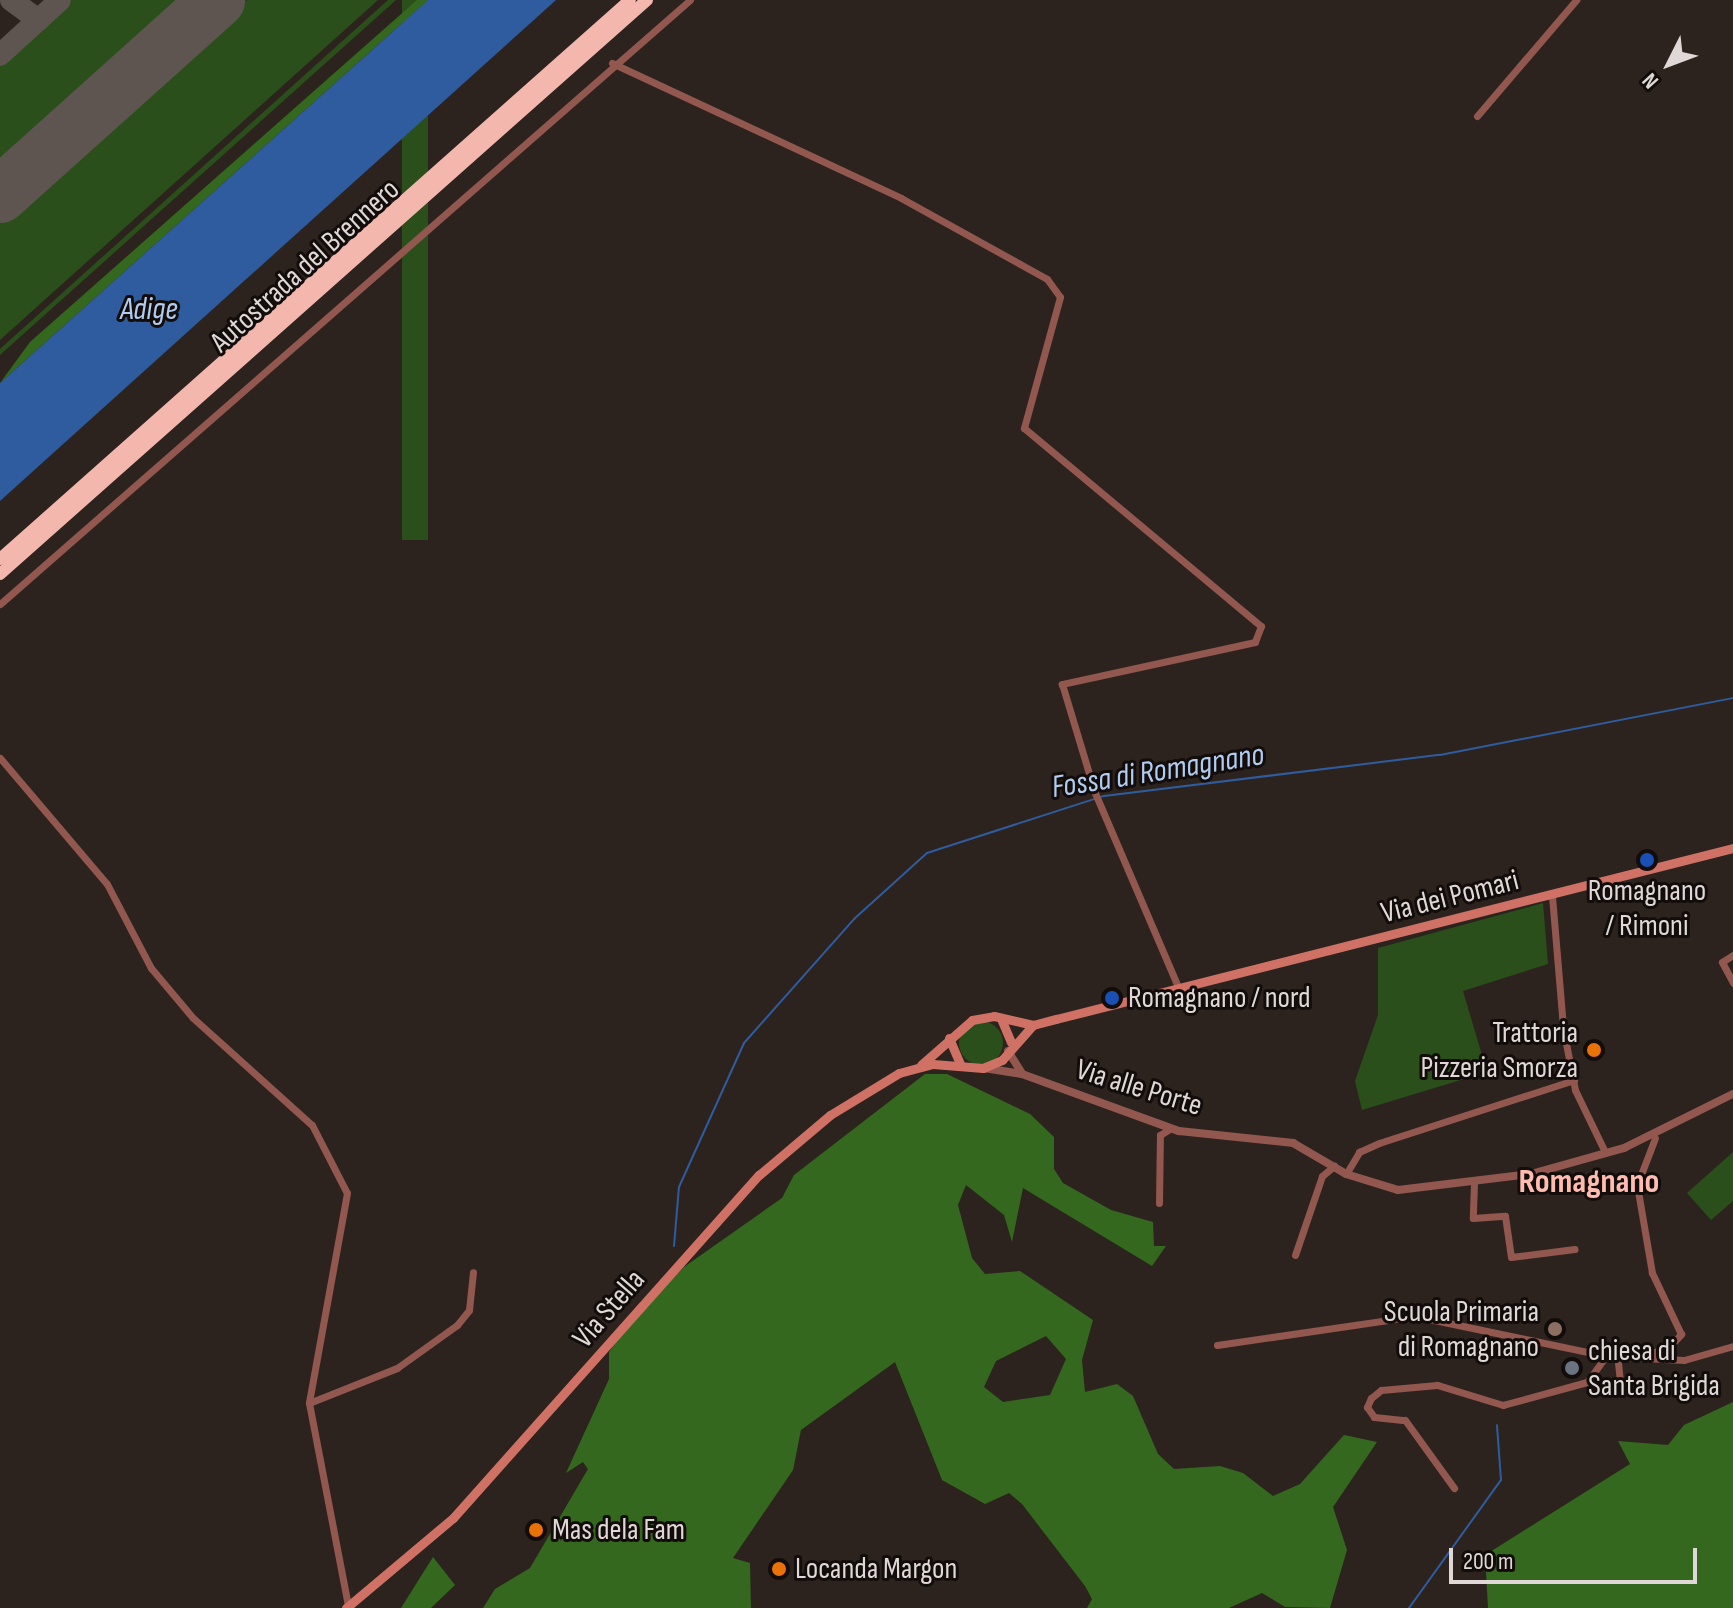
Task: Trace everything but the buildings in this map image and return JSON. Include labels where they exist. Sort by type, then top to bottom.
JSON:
[{"type":"highway","name":"Autostrada del Brennero","points":[[0,559],[630,0]]},
{"type":"highway","name":"Autostrada del Brennero","points":[[0,574],[647,0]]},
{"type":"main road","name":"Via dei Pomari","points":[[949,1038],[972,1020],[1033,1025],[1733,848]]},
{"type":"main road","points":[[1002,1021],[1010,1046]]},
{"type":"main road","name":"Via dei Pomari","points":[[983,1068],[1033,1025]]},
{"type":"main road","points":[[949,1038],[961,1066]]},
{"type":"main road","name":"Via Stella","points":[[347,1607],[453,1518],[759,1175],[830,1115],[921,1065],[949,1038]]},
{"type":"main road","points":[[921,1065],[983,1068]]},
{"type":"street","points":[[0,604],[612,63],[690,0]]},
{"type":"street","points":[[1477,116],[1576,0]]},
{"type":"street","points":[[612,63],[901,198],[1047,279],[1061,313],[1034,404],[1020,421],[1261,626],[1262,636],[1062,684],[1095,793],[1179,989]]},
{"type":"street","name":"Via Stella","points":[[0,758],[107,884],[151,968],[193,1018],[312,1125],[347,1193],[309,1403],[347,1607]]},
{"type":"street","points":[[1552,896],[1555,988],[1574,1080],[1604,1150]]},
{"type":"street","points":[[1733,955],[1722,962],[1733,983]]},
{"type":"street","points":[[1010,1046],[1022,1074]]},
{"type":"street","name":"Via alle Porte","points":[[983,1068],[1022,1074],[1171,1128],[1293,1143],[1346,1174],[1398,1190],[1474,1183],[1655,1138],[1708,1111],[1733,1094]]},
{"type":"street","points":[[1346,1174],[1359,1152],[1379,1143],[1574,1080]]},
{"type":"street","points":[[1159,1203],[1160,1135],[1171,1128]]},
{"type":"street","points":[[1642,1356],[1669,1347],[1681,1334],[1652,1273],[1637,1185],[1655,1138]]},
{"type":"street","points":[[1295,1255],[1322,1176],[1334,1166]]},
{"type":"street","points":[[1474,1183],[1473,1218],[1505,1216],[1511,1257],[1575,1249]]},
{"type":"street","points":[[309,1403],[397,1368],[457,1325],[469,1310],[473,1272]]},
{"type":"street","points":[[1217,1345],[1415,1316],[1602,1357],[1617,1353],[1684,1360],[1733,1346]]},
{"type":"street","points":[[1617,1353],[1621,1389]]},
{"type":"street","points":[[1454,1488],[1405,1420],[1374,1417],[1371,1398],[1381,1390],[1437,1385],[1503,1405],[1587,1382],[1602,1357]]},
{"type":"green space","points":[[71,0],[185,0],[0,169],[0,63]]},
{"type":"green space","points":[[247,0],[378,0],[0,340],[0,222]]},
{"type":"green space","points":[[388,0],[396,0],[0,355],[0,349]]},
{"type":"green space","points":[[402,0],[428,0],[428,540],[402,540]]},
{"type":"green space","points":[[417,0],[428,0],[0,383],[30,342]]},
{"type":"green space","points":[[1543,903],[1548,964],[1463,991],[1487,1072],[1362,1110],[1355,1081],[1378,1015],[1378,948]]},
{"type":"green space","points":[[981,1021],[997,1027],[1003,1043],[997,1059],[981,1065],[965,1059],[959,1043],[965,1027]]},
{"type":"green space","points":[[925,1074],[947,1074],[1030,1114],[1054,1137],[1054,1169],[1063,1183],[1111,1210],[1153,1222],[1154,1246],[1166,1246],[1152,1266],[1023,1188],[1012,1242],[1004,1215],[966,1185],[958,1205],[972,1258],[985,1274],[1020,1271],[1093,1320],[1082,1360],[1085,1392],[1117,1384],[1133,1396],[1158,1454],[1174,1469],[1220,1466],[1243,1473],[1273,1496],[1300,1484],[1344,1435],[1377,1442],[1333,1507],[1347,1550],[1330,1608],[1285,1607],[1262,1593],[1229,1608],[1087,1608],[1092,1599],[1085,1586],[1022,1504],[1009,1493],[985,1504],[942,1480],[895,1362],[801,1430],[793,1470],[733,1558],[750,1563],[751,1608],[483,1608],[495,1589],[530,1568],[588,1469],[583,1462],[566,1473],[609,1379],[609,1352],[627,1326],[684,1267],[782,1198],[794,1175]],"holes":[[[1046,1336],[1066,1359],[1050,1395],[1003,1402],[984,1387],[996,1361]]]},
{"type":"green space","points":[[1733,1152],[1733,1201],[1711,1220],[1687,1193]]},
{"type":"green space","points":[[1733,1402],[1733,1608],[1488,1608],[1485,1555],[1630,1464],[1618,1441],[1668,1445],[1684,1425]]},
{"type":"green space","points":[[433,1557],[455,1585],[431,1608],[401,1608]]},
{"type":"water","name":"Adige","points":[[428,0],[556,0],[0,501],[0,383]]},
{"type":"waterway","name":"Fossa di Romagnano","points":[[674,1246],[679,1187],[744,1043],[854,919],[927,853],[1104,796],[1440,755],[1733,698]]},
{"type":"waterway","points":[[1409,1608],[1501,1480],[1497,1425]]},
{"type":"taxiway","points":[[11,0],[39,20]]},
{"type":"taxiway","points":[[0,55],[60,0]]},
{"type":"taxiway","points":[[209,7],[213,0]]},
{"type":"runway","points":[[0,195],[217,0]]},
{"type":"place","name":"Romagnano / Rimoni","points":[[1647,860]]},
{"type":"place","name":"Romagnano / nord","points":[[1112,998]]},
{"type":"place","name":"Trattoria Pizzeria Smorza","points":[[1594,1050]]},
{"type":"place","name":"Scuola Primaria di Romagnano","points":[[1555,1329]]},
{"type":"place","name":"chiesa di Santa Brigida","points":[[1572,1368]]},
{"type":"place","name":"Mas dela Fam","points":[[536,1530]]},
{"type":"place","name":"Locanda Margon","points":[[779,1569]]},
{"type":"district","name":"Romagnano","points":[[1589,1182]]}]
